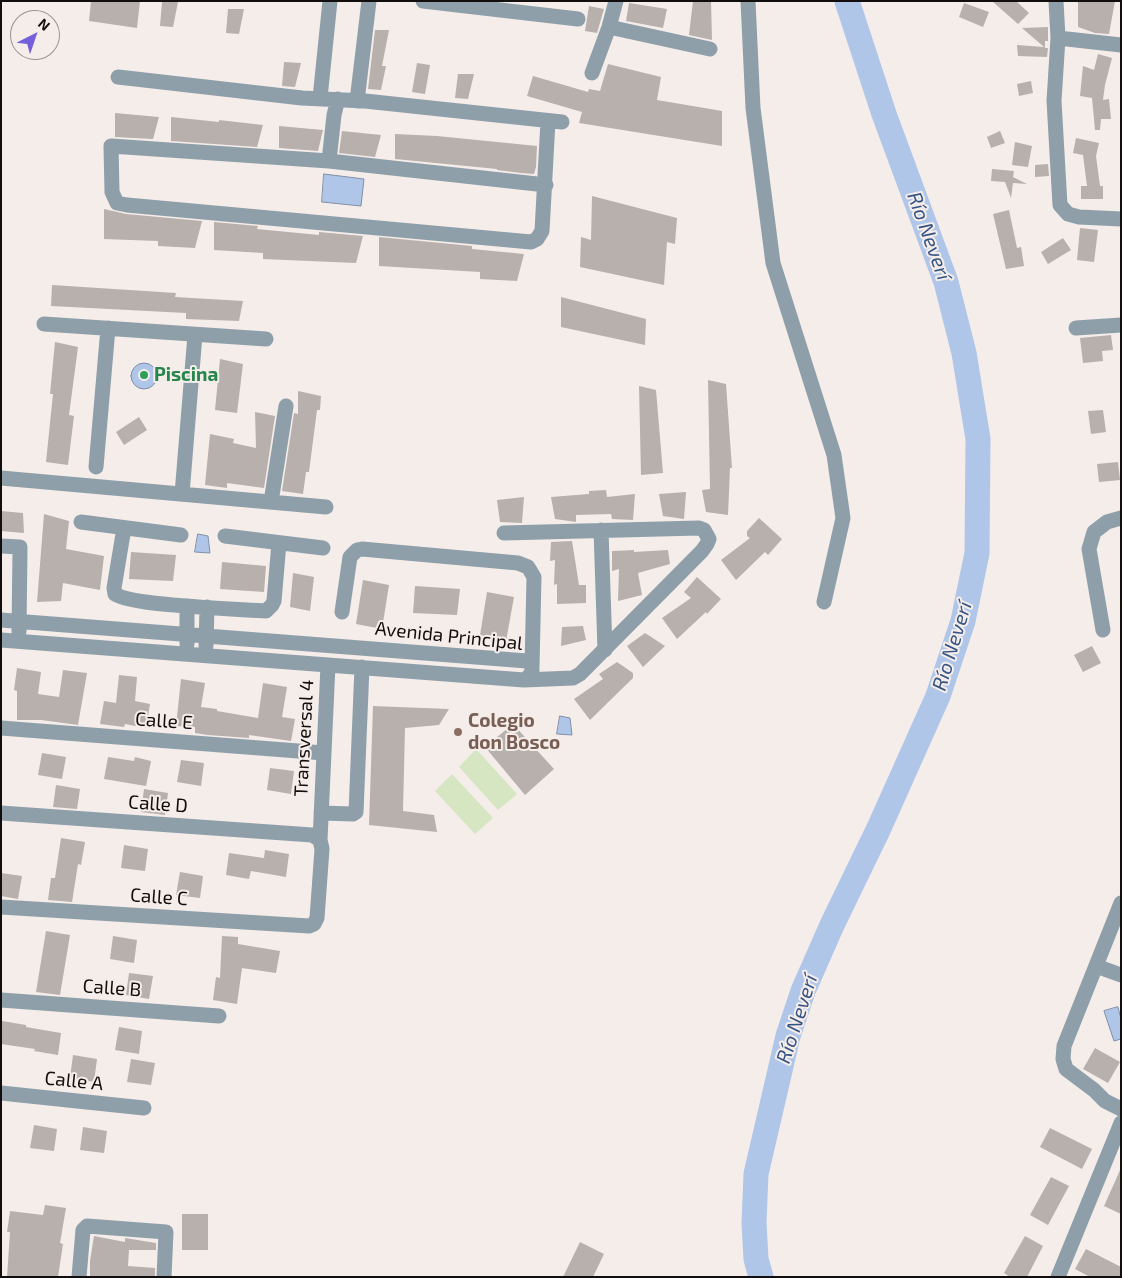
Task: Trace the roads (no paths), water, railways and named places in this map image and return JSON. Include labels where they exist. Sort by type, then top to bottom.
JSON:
[{"type":"street","points":[[320,98],[330,1]]},
{"type":"street","points":[[357,101],[369,1]]},
{"type":"street","points":[[423,1],[578,19]]},
{"type":"street","points":[[592,73],[610,27],[616,1]]},
{"type":"street","points":[[748,1],[753,108],[773,264],[834,455],[843,518],[824,602]]},
{"type":"street","points":[[1056,1],[1058,38],[1054,101],[1060,205],[1068,214],[1073,216],[1121,219]]},
{"type":"street","points":[[610,27],[710,49]]},
{"type":"street","points":[[1058,38],[1121,45]]},
{"type":"street","points":[[118,77],[302,98],[374,102],[555,122],[542,231],[538,240],[531,242],[117,203],[112,192],[111,146],[328,161],[546,185]]},
{"type":"street","points":[[328,161],[338,99]]},
{"type":"street","points":[[44,324],[266,339]]},
{"type":"street","points":[[1076,328],[1121,325]]},
{"type":"street","points":[[96,467],[108,328]]},
{"type":"street","points":[[182,494],[195,335]]},
{"type":"street","points":[[271,502],[286,406]]},
{"type":"street","points":[[1,478],[326,507]]},
{"type":"street","points":[[1103,630],[1090,550],[1094,532],[1107,522],[1121,518]]},
{"type":"street","points":[[81,522],[181,535]]},
{"type":"street","points":[[124,528],[114,588],[115,594],[129,599],[207,608],[266,611],[274,601],[278,543]]},
{"type":"street","points":[[342,612],[350,557],[357,550],[518,563],[528,567],[534,578],[528,673],[573,678],[580,674],[605,650],[702,551],[709,539],[704,530],[700,528],[504,533]]},
{"type":"street","points":[[601,530],[605,650]]},
{"type":"street","points":[[225,536],[322,548]]},
{"type":"street","points":[[1,546],[20,547],[18,641]]},
{"type":"street","points":[[187,606],[187,654]]},
{"type":"street","points":[[206,656],[207,608]]},
{"type":"street","name":"Avenida Principal","points":[[1,620],[527,660],[528,673],[362,668],[1,640]]},
{"type":"street","name":"Transversal 4","points":[[314,924],[317,918],[322,849],[316,838],[321,813],[328,665]]},
{"type":"street","points":[[321,813],[353,814],[356,812],[362,668]]},
{"type":"street","name":"Calle E","points":[[1,728],[324,753]]},
{"type":"street","name":"Calle D","points":[[1,812],[316,838]]},
{"type":"street","points":[[1121,904],[1064,1046],[1064,1066],[1105,1101],[1121,1109]]},
{"type":"street","name":"Calle C","points":[[1,907],[309,926],[314,924]]},
{"type":"street","points":[[1096,966],[1121,975]]},
{"type":"street","name":"Calle B","points":[[1,1000],[219,1016]]},
{"type":"street","name":"Calle A","points":[[1,1093],[144,1108]]},
{"type":"street","points":[[1058,1277],[1121,1124]]},
{"type":"street","points":[[79,1277],[83,1230],[88,1226],[166,1232],[164,1277]]},
{"type":"water","points":[[324,174],[364,179],[361,206],[322,202]]},
{"type":"water","name":"Piscina","points":[[144,363],[153,367],[157,376],[153,385],[144,389],[135,385],[131,376],[135,367]]},
{"type":"water","points":[[198,534],[208,536],[210,553],[195,552]]},
{"type":"water","points":[[560,716],[570,718],[572,735],[557,734]]},
{"type":"water","points":[[1118,1007],[1121,1019],[1121,1039],[1114,1041],[1104,1011]]},
{"type":"waterway","name":"Río Neverí","points":[[761,1277],[756,1259],[754,1223],[756,1174],[788,1036],[803,991],[832,925],[879,828],[938,696],[963,621],[977,553],[978,439],[964,353],[946,282],[884,114],[847,1]]},
{"type":"place","name":"Piscina","points":[[144,375]]},
{"type":"place","name":"Colegio don Bosco","points":[[458,732]]}]
